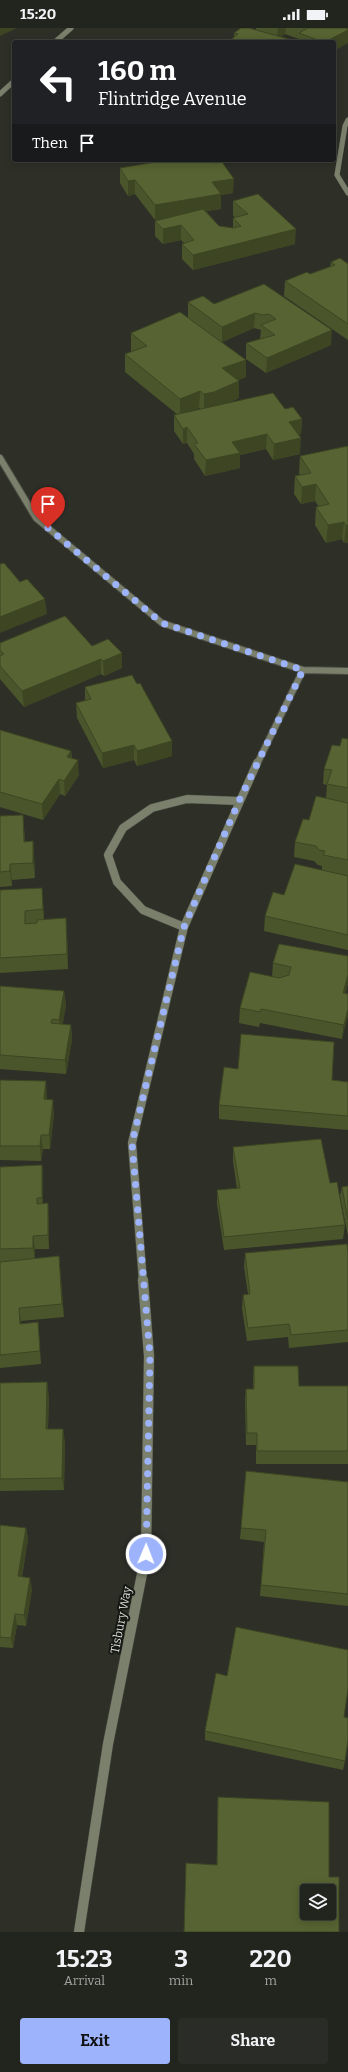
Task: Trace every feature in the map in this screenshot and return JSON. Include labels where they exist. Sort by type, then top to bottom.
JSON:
[{"type":"street","points":[[57,40],[71,28]]},
{"type":"street","points":[[0,94],[12,83]]},
{"type":"street","points":[[348,120],[345,126],[337,175],[348,193]]},
{"type":"street","points":[[0,458],[36,518],[162,623],[303,670],[348,672]]},
{"type":"street","name":"Tisbury Way","points":[[79,1932],[108,1744],[146,1554],[150,1356],[132,1143],[184,927],[239,801],[303,670]]},
{"type":"street","points":[[184,927],[143,910],[117,882],[108,855],[123,828],[152,808],[187,799],[239,801]]},
{"type":"building","points":[[241,28],[249,28],[292,40],[230,40],[238,34],[234,33]]},
{"type":"building","points":[[308,28],[348,29],[329,40],[318,40],[299,33]]},
{"type":"building","points":[[156,162],[222,162],[234,179],[212,182],[221,194],[155,205],[135,180],[128,181],[120,168]]},
{"type":"building","points":[[258,194],[296,229],[193,255],[182,244],[194,240],[181,225],[163,229],[155,221],[203,209],[219,226],[233,228],[241,226],[233,218],[248,214],[233,201]]},
{"type":"building","points":[[340,258],[348,264],[348,324],[285,281],[307,272],[310,274],[335,265],[331,262]]},
{"type":"building","points":[[264,284],[332,330],[267,358],[246,343],[275,335],[261,325],[276,319],[269,314],[262,315],[255,313],[222,327],[188,302],[203,296],[214,304]]},
{"type":"building","points":[[180,312],[246,360],[222,368],[239,381],[214,392],[204,394],[200,391],[180,399],[125,354],[147,346],[131,333]]},
{"type":"building","points":[[273,393],[285,409],[293,407],[302,419],[289,422],[301,438],[274,444],[267,434],[232,442],[240,453],[206,460],[194,444],[198,443],[187,427],[183,429],[174,415]]},
{"type":"building","points":[[348,446],[348,525],[346,526],[344,522],[328,525],[316,507],[329,504],[316,484],[302,487],[295,476],[311,473],[300,456]]},
{"type":"building","points":[[4,563],[20,582],[27,579],[45,599],[0,617],[0,564]]},
{"type":"building","points":[[65,616],[92,646],[108,639],[122,653],[103,661],[101,659],[22,691],[0,666],[0,656],[4,654],[0,650],[0,643]]},
{"type":"building","points":[[132,675],[137,684],[140,683],[172,741],[137,751],[134,745],[102,753],[76,703],[91,699],[85,687]]},
{"type":"building","points":[[0,730],[71,751],[67,757],[78,760],[64,781],[59,779],[42,804],[0,792]]},
{"type":"building","points":[[342,738],[348,739],[348,788],[327,784],[332,770],[324,769],[332,745],[340,746]]},
{"type":"building","points":[[316,796],[348,803],[348,860],[323,855],[325,851],[319,850],[316,846],[295,842],[303,819],[309,820]]},
{"type":"building","points":[[23,815],[24,842],[33,841],[33,863],[10,864],[10,871],[0,872],[0,816]]},
{"type":"building","points":[[295,864],[348,876],[348,935],[265,916],[273,892],[284,895]]},
{"type":"building","points":[[42,888],[43,909],[25,911],[25,924],[37,923],[37,920],[66,918],[67,954],[0,958],[0,890]]},
{"type":"building","points":[[279,944],[348,956],[348,975],[343,993],[348,994],[348,1009],[344,1025],[261,1009],[260,1012],[240,1008],[250,972],[279,978],[289,975],[291,967],[273,963]]},
{"type":"building","points":[[0,986],[64,991],[59,1020],[52,1019],[51,1023],[71,1025],[65,1060],[0,1055]]},
{"type":"building","points":[[241,1034],[334,1042],[332,1080],[348,1082],[348,1116],[219,1105],[224,1067],[238,1069]]},
{"type":"building","points":[[0,1080],[46,1081],[44,1099],[53,1100],[49,1135],[41,1135],[40,1146],[0,1146]]},
{"type":"building","points":[[321,1139],[330,1183],[337,1182],[345,1225],[224,1237],[217,1190],[240,1188],[233,1147]]},
{"type":"building","points":[[42,1165],[42,1198],[37,1198],[37,1204],[48,1203],[48,1235],[33,1236],[33,1248],[0,1249],[0,1167]]},
{"type":"building","points":[[348,1186],[348,1220],[342,1187]]},
{"type":"building","points":[[347,1244],[348,1330],[291,1335],[289,1324],[248,1328],[243,1295],[250,1294],[245,1253]]},
{"type":"building","points":[[59,1256],[62,1304],[19,1308],[20,1324],[38,1322],[40,1351],[0,1355],[0,1262]]},
{"type":"building","points":[[254,1366],[298,1366],[299,1386],[348,1386],[348,1451],[257,1451],[257,1433],[247,1433],[246,1389],[254,1389]]},
{"type":"building","points":[[47,1382],[46,1429],[63,1429],[62,1478],[0,1479],[0,1383]]},
{"type":"building","points":[[246,1471],[348,1482],[348,1594],[261,1585],[266,1530],[241,1528]]},
{"type":"building","points":[[0,1525],[26,1528],[18,1576],[30,1578],[24,1615],[15,1614],[11,1638],[0,1637]]},
{"type":"building","points":[[236,1627],[348,1650],[348,1689],[344,1717],[348,1718],[348,1740],[345,1761],[205,1731],[216,1673],[227,1676]]},
{"type":"building","points":[[218,1797],[329,1802],[329,1877],[339,1877],[339,1932],[184,1932],[186,1863],[217,1865]]},
{"type":"route","points":[[48,528],[162,623],[303,670],[239,801],[184,927],[132,1143],[150,1356],[146,1554]]}]
